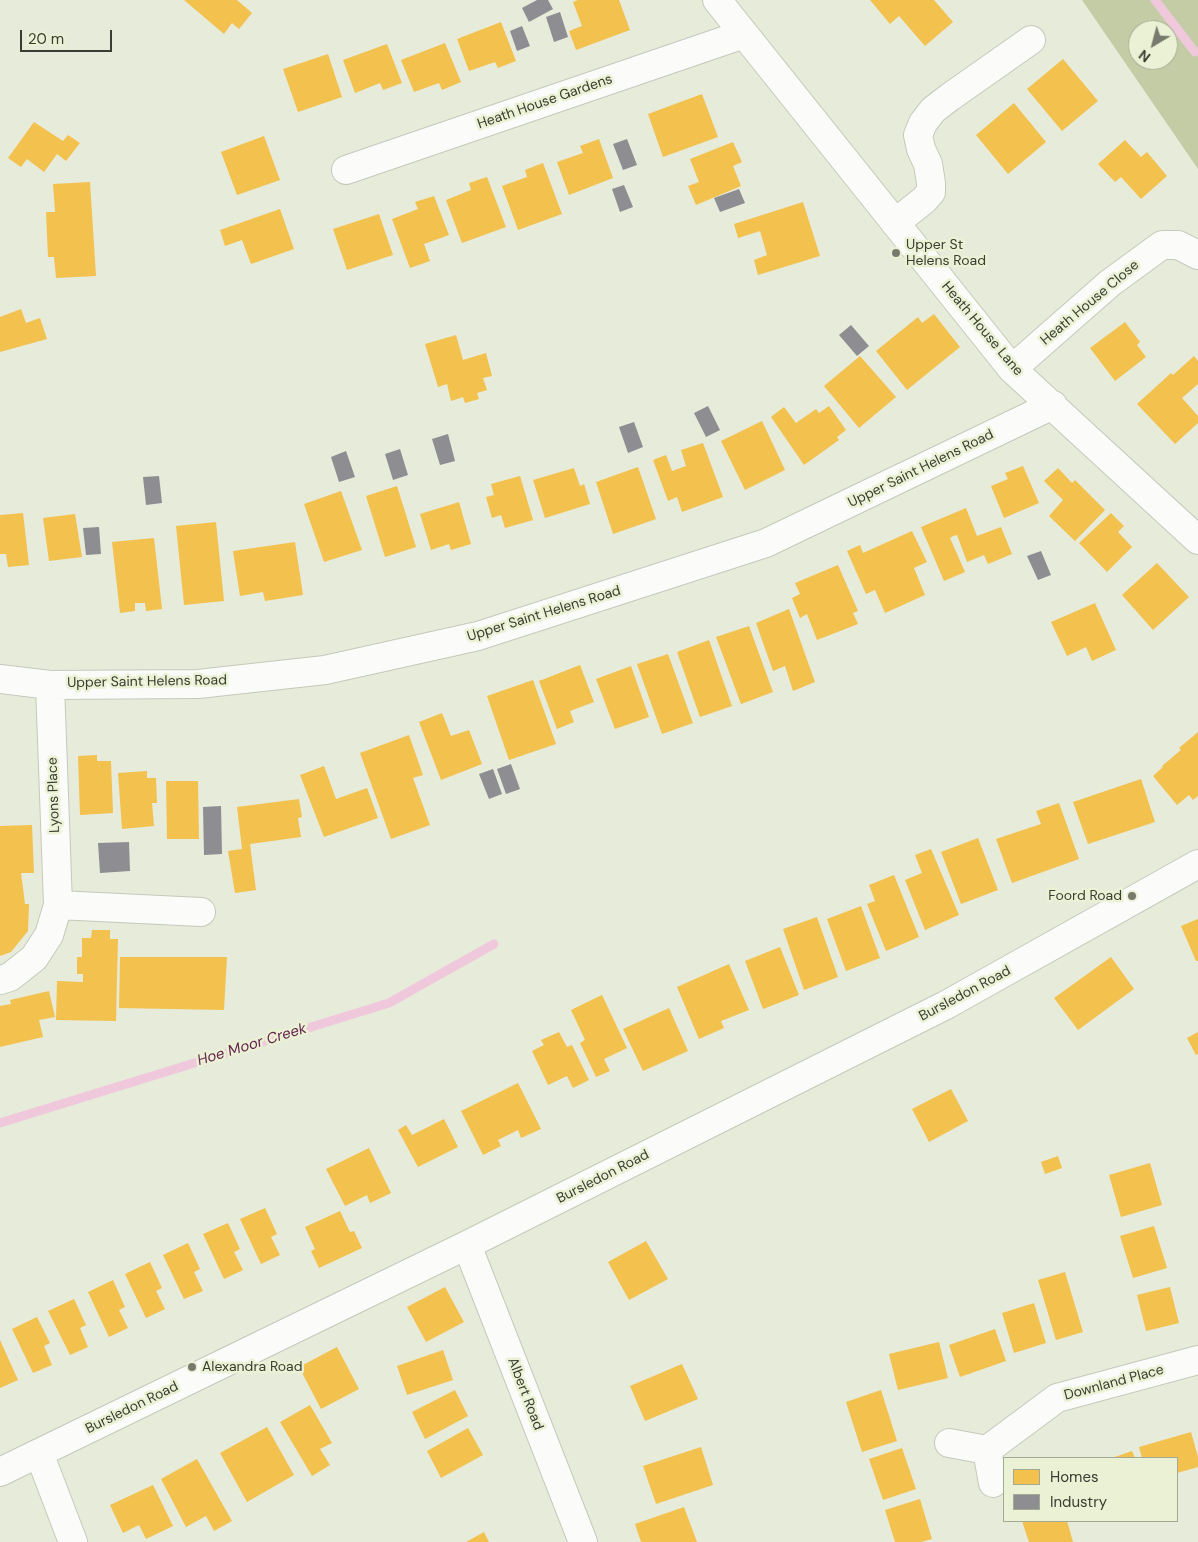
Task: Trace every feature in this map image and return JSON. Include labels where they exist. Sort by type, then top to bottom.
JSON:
[{"type":"street","name":"Heath House Lane","points":[[717,0],[1012,369],[1198,540]]},
{"type":"street","name":"Heath House Gardens","points":[[346,170],[744,34]]},
{"type":"street","points":[[895,223],[931,192],[928,164],[921,149],[918,135],[923,123],[933,110],[1031,40]]},
{"type":"street","name":"Heath House Close","points":[[1012,369],[1110,283],[1162,245],[1178,245],[1198,256]]},
{"type":"street","name":"Upper Saint Helens Road","points":[[0,679],[50,684],[198,684],[325,670],[478,636],[766,543],[1053,405]]},
{"type":"street","name":"Lyons Place","points":[[0,980],[10,977],[34,958],[49,935],[58,905],[50,684]]},
{"type":"street","name":"Bursledon Road","points":[[0,1472],[467,1245],[946,1005],[1198,864]]},
{"type":"street","points":[[58,905],[201,912]]},
{"type":"street","name":"Albert Road","points":[[467,1245],[583,1542]]},
{"type":"street","name":"Downland Place","points":[[987,1450],[1057,1398],[1198,1360]]},
{"type":"street","points":[[949,1443],[987,1450],[993,1483]]},
{"type":"street","points":[[39,1453],[73,1542]]},
{"type":"green space","points":[[1082,0],[1198,0],[1198,169],[1130,70],[1178,70],[1178,20],[1128,20],[1128,67]]},
{"type":"building: Homes","points":[[184,0],[237,0],[252,13],[239,29],[232,23],[224,34]]},
{"type":"building: Homes","points":[[578,0],[619,0],[630,30],[576,50],[569,31],[582,26],[573,2]]},
{"type":"building: Homes","points":[[870,0],[934,0],[953,22],[925,46],[899,16],[890,24]]},
{"type":"building: Homes","points":[[501,22],[516,61],[498,68],[495,62],[469,71],[457,39]]},
{"type":"building: Homes","points":[[445,43],[461,82],[442,90],[439,83],[414,92],[401,60]]},
{"type":"building: Homes","points":[[387,44],[402,83],[383,90],[380,83],[355,93],[343,60]]},
{"type":"building: Homes","points":[[328,54],[342,97],[298,112],[283,69]]},
{"type":"building: Homes","points":[[1063,59],[1098,101],[1062,131],[1027,89]]},
{"type":"building: Homes","points":[[702,94],[718,137],[663,157],[648,114]]},
{"type":"building: Homes","points":[[1014,103],[1046,142],[1008,174],[976,135]]},
{"type":"building: Homes","points":[[34,122],[63,141],[68,135],[80,143],[66,161],[57,154],[44,172],[27,159],[21,167],[8,158]]},
{"type":"building: Homes","points":[[264,136],[280,180],[237,195],[221,152]]},
{"type":"building: Homes","points":[[599,139],[613,178],[569,195],[557,162],[583,153],[580,146]]},
{"type":"building: Homes","points":[[1125,140],[1141,157],[1147,152],[1167,176],[1141,199],[1121,177],[1115,182],[1098,164]]},
{"type":"building: Homes","points":[[733,142],[742,162],[733,166],[741,186],[696,205],[688,186],[699,182],[690,159]]},
{"type":"building: Homes","points":[[543,163],[562,214],[518,230],[502,186],[527,177],[525,170]]},
{"type":"building: Homes","points":[[487,177],[506,227],[462,243],[446,200],[471,190],[469,183]]},
{"type":"building: Homes","points":[[90,182],[96,276],[56,278],[54,257],[48,257],[46,212],[55,212],[53,184]]},
{"type":"building: Homes","points":[[434,196],[449,235],[424,244],[430,261],[410,268],[392,219],[418,209],[415,202]]},
{"type":"building: Homes","points":[[803,202],[820,256],[758,275],[754,260],[767,255],[760,231],[738,238],[734,224]]},
{"type":"building: Homes","points":[[280,209],[294,249],[251,264],[242,240],[225,246],[220,230]]},
{"type":"building: Homes","points":[[379,214],[393,255],[347,270],[333,229]]},
{"type":"building: Homes","points":[[21,309],[26,323],[40,318],[47,339],[0,352],[0,317]]},
{"type":"building: Homes","points":[[934,314],[960,347],[907,390],[876,351],[918,317],[922,323]]},
{"type":"building: Homes","points":[[1125,322],[1140,342],[1137,345],[1146,357],[1115,381],[1090,348]]},
{"type":"building: Homes","points":[[456,335],[463,360],[486,353],[492,376],[483,378],[487,390],[477,393],[479,399],[465,403],[463,397],[451,401],[447,384],[438,387],[425,344]]},
{"type":"building: Homes","points":[[860,356],[896,397],[859,428],[824,386]]},
{"type":"building: Homes","points":[[1194,356],[1198,361],[1198,384],[1182,398],[1198,416],[1198,423],[1175,444],[1137,404],[1171,373],[1173,375]]},
{"type":"building: Homes","points":[[829,406],[846,430],[837,437],[839,440],[804,465],[771,417],[784,407],[796,423],[816,409],[819,413]]},
{"type":"building: Homes","points":[[762,421],[785,470],[745,490],[721,441]]},
{"type":"building: Homes","points":[[703,443],[723,497],[682,512],[677,497],[668,501],[653,460],[666,455],[672,471],[686,466],[681,450]]},
{"type":"building: Homes","points":[[1023,466],[1039,503],[1004,518],[991,486],[1008,479],[1005,473]]},
{"type":"building: Homes","points":[[638,467],[656,519],[613,534],[596,482]]},
{"type":"building: Homes","points":[[574,468],[580,486],[584,484],[590,504],[545,518],[533,480]]},
{"type":"building: Homes","points":[[1058,468],[1072,483],[1075,480],[1105,510],[1075,541],[1049,516],[1063,500],[1044,481]]},
{"type":"building: Homes","points":[[520,476],[533,520],[505,528],[501,515],[492,518],[486,497],[494,495],[491,484]]},
{"type":"building: Homes","points":[[397,486],[416,547],[385,557],[366,496]]},
{"type":"building: Homes","points":[[341,491],[362,550],[324,562],[304,504]]},
{"type":"building: Homes","points":[[459,502],[471,544],[451,550],[449,544],[431,550],[420,514]]},
{"type":"building: Homes","points":[[966,508],[977,536],[1001,527],[1012,554],[988,564],[984,555],[967,562],[957,535],[953,536],[950,538],[965,572],[944,581],[921,527]]},
{"type":"building: Homes","points":[[23,513],[29,565],[8,567],[6,554],[0,554],[0,515]]},
{"type":"building: Homes","points":[[1111,513],[1124,526],[1118,532],[1132,547],[1107,572],[1079,543]]},
{"type":"building: Homes","points":[[75,514],[82,557],[49,561],[43,518]]},
{"type":"building: Homes","points":[[216,522],[224,601],[184,605],[176,526]]},
{"type":"building: Homes","points":[[912,531],[927,562],[914,568],[925,595],[885,613],[875,590],[866,594],[847,551],[860,545],[863,553]]},
{"type":"building: Homes","points":[[154,538],[162,609],[146,611],[145,603],[135,603],[135,611],[120,613],[112,542]]},
{"type":"building: Homes","points":[[295,542],[303,595],[265,601],[263,592],[240,596],[233,551]]},
{"type":"building: Homes","points":[[1157,563],[1189,597],[1153,630],[1122,595]]},
{"type":"building: Homes","points":[[838,565],[858,611],[853,613],[858,624],[817,640],[807,614],[800,618],[792,598],[800,594],[795,583]]},
{"type":"building: Homes","points":[[1095,603],[1116,650],[1092,661],[1086,647],[1067,656],[1051,622]]},
{"type":"building: Homes","points":[[789,609],[815,682],[793,691],[785,666],[773,671],[756,623]]},
{"type":"building: Homes","points":[[749,626],[773,692],[741,704],[716,637]]},
{"type":"building: Homes","points":[[709,640],[732,706],[700,717],[677,652]]},
{"type":"building: Homes","points":[[668,654],[693,723],[662,734],[637,664]]},
{"type":"building: Homes","points":[[580,665],[594,702],[570,711],[574,722],[557,729],[539,681]]},
{"type":"building: Homes","points":[[631,666],[649,717],[615,729],[596,679]]},
{"type":"building: Homes","points":[[533,680],[556,744],[509,760],[487,696]]},
{"type":"building: Homes","points":[[442,713],[451,736],[469,730],[482,764],[441,780],[419,722]]},
{"type":"building: Homes","points":[[1198,732],[1198,796],[1193,800],[1189,795],[1177,805],[1153,776],[1181,750],[1179,748]]},
{"type":"building: Homes","points":[[409,735],[423,775],[413,778],[430,825],[391,839],[360,753]]},
{"type":"building: Homes","points":[[97,755],[97,761],[111,761],[113,813],[80,815],[78,756]]},
{"type":"building: Homes","points":[[324,766],[336,799],[367,788],[378,818],[324,837],[300,775]]},
{"type":"building: Homes","points":[[147,771],[147,778],[156,778],[157,803],[152,803],[154,826],[122,829],[118,773]]},
{"type":"building: Homes","points":[[1141,779],[1155,822],[1088,844],[1073,802]]},
{"type":"building: Homes","points":[[166,781],[198,781],[199,839],[167,839]]},
{"type":"building: Homes","points":[[299,799],[302,817],[298,818],[301,837],[250,844],[256,890],[235,893],[228,851],[242,849],[237,807]]},
{"type":"building: Homes","points":[[1059,803],[1079,859],[1012,883],[996,839],[1041,824],[1036,811]]},
{"type":"building: Homes","points":[[32,825],[34,873],[21,873],[25,904],[29,904],[28,931],[11,952],[0,956],[0,826]]},
{"type":"building: Homes","points":[[978,838],[998,890],[961,904],[941,852]]},
{"type":"building: Homes","points":[[931,849],[959,915],[925,930],[905,880],[922,873],[915,855]]},
{"type":"building: Homes","points":[[894,875],[919,937],[886,951],[867,904],[875,901],[869,885]]},
{"type":"building: Homes","points":[[861,906],[880,958],[846,971],[827,919]]},
{"type":"building: Homes","points":[[817,917],[838,977],[804,990],[783,929]]},
{"type":"building: Homes","points":[[1198,919],[1198,961],[1196,961],[1181,926]]},
{"type":"building: Homes","points":[[92,930],[110,930],[110,939],[118,939],[116,1021],[56,1020],[57,981],[83,982],[83,974],[77,974],[77,957],[82,957],[82,938],[91,938]]},
{"type":"building: Homes","points":[[780,947],[799,995],[763,1009],[745,961]]},
{"type":"building: Homes","points":[[120,957],[227,957],[224,1010],[119,1008]]},
{"type":"building: Homes","points":[[1111,957],[1134,989],[1078,1030],[1054,998]]},
{"type":"building: Homes","points":[[729,964],[749,1010],[721,1021],[724,1028],[699,1039],[677,987]]},
{"type":"building: Homes","points":[[49,991],[55,1017],[39,1020],[43,1037],[0,1047],[0,1006],[11,1004],[10,1000]]},
{"type":"building: Homes","points":[[602,995],[627,1048],[604,1059],[610,1071],[596,1077],[580,1043],[585,1040],[571,1010]]},
{"type":"building: Homes","points":[[669,1008],[688,1051],[643,1071],[623,1029]]},
{"type":"building: Homes","points":[[559,1032],[567,1047],[572,1045],[589,1080],[573,1088],[567,1076],[548,1085],[532,1051],[544,1045],[541,1040]]},
{"type":"building: Homes","points":[[1198,1032],[1198,1054],[1196,1055],[1187,1038]]},
{"type":"building: Homes","points":[[518,1083],[541,1129],[521,1138],[518,1130],[498,1140],[501,1146],[483,1155],[461,1111]]},
{"type":"building: Homes","points":[[951,1089],[968,1121],[929,1142],[912,1109]]},
{"type":"building: Homes","points":[[444,1119],[458,1147],[418,1167],[398,1130],[406,1125],[412,1135]]},
{"type":"building: Homes","points":[[369,1148],[391,1193],[370,1203],[367,1195],[345,1206],[326,1169]]},
{"type":"building: Homes","points":[[1058,1156],[1062,1168],[1045,1174],[1041,1162]]},
{"type":"building: Homes","points":[[1150,1163],[1162,1205],[1121,1217],[1109,1175]]},
{"type":"building: Homes","points":[[265,1208],[277,1234],[271,1237],[280,1255],[261,1264],[240,1219]]},
{"type":"building: Homes","points":[[340,1211],[350,1232],[354,1231],[362,1248],[319,1268],[311,1251],[315,1249],[305,1227]]},
{"type":"building: Homes","points":[[228,1223],[240,1249],[234,1252],[243,1270],[224,1279],[203,1234]]},
{"type":"building: Homes","points":[[1154,1226],[1167,1268],[1133,1278],[1120,1236]]},
{"type":"building: Homes","points":[[646,1241],[668,1279],[629,1300],[608,1262]]},
{"type":"building: Homes","points":[[188,1243],[200,1269],[194,1272],[203,1291],[184,1299],[163,1255]]},
{"type":"building: Homes","points":[[150,1262],[162,1288],[156,1291],[165,1309],[146,1318],[125,1274]]},
{"type":"building: Homes","points":[[1065,1272],[1083,1332],[1056,1340],[1038,1280]]},
{"type":"building: Homes","points":[[113,1280],[125,1307],[119,1310],[128,1328],[109,1337],[88,1292]]},
{"type":"building: Homes","points":[[445,1287],[464,1322],[426,1342],[407,1307]]},
{"type":"building: Homes","points":[[1170,1287],[1179,1323],[1146,1331],[1137,1295]]},
{"type":"building: Homes","points":[[74,1299],[86,1325],[80,1328],[88,1347],[70,1355],[48,1311]]},
{"type":"building: Homes","points":[[1034,1303],[1046,1343],[1014,1353],[1002,1313]]},
{"type":"building: Homes","points":[[37,1317],[50,1343],[44,1346],[52,1365],[33,1373],[12,1329]]},
{"type":"building: Homes","points":[[995,1329],[1006,1361],[960,1377],[949,1345]]},
{"type":"building: Homes","points":[[0,1340],[18,1380],[0,1388]]},
{"type":"building: Homes","points":[[939,1342],[948,1378],[898,1390],[889,1354]]},
{"type":"building: Homes","points":[[337,1347],[359,1389],[321,1409],[299,1367]]},
{"type":"building: Homes","points":[[443,1350],[453,1380],[407,1395],[397,1366]]},
{"type":"building: Homes","points":[[682,1364],[698,1399],[645,1421],[630,1386]]},
{"type":"building: Homes","points":[[455,1390],[468,1416],[425,1439],[412,1412]]},
{"type":"building: Homes","points":[[881,1390],[897,1441],[862,1452],[846,1402]]},
{"type":"building: Homes","points":[[310,1405],[332,1443],[320,1449],[330,1465],[312,1476],[280,1422]]},
{"type":"building: Homes","points":[[267,1427],[294,1475],[247,1502],[220,1453]]},
{"type":"building: Homes","points":[[468,1428],[483,1455],[441,1478],[427,1451]]},
{"type":"building: Homes","points":[[1191,1432],[1198,1457],[1198,1467],[1178,1473],[1178,1457],[1142,1457],[1139,1447]]},
{"type":"building: Homes","points":[[701,1447],[713,1485],[656,1504],[643,1466]]},
{"type":"building: Homes","points":[[902,1448],[916,1489],[883,1500],[869,1459]]},
{"type":"building: Homes","points":[[1132,1451],[1135,1457],[1115,1457]]},
{"type":"building: Homes","points":[[197,1459],[232,1521],[214,1531],[206,1516],[186,1527],[161,1479]]},
{"type":"building: Homes","points":[[153,1485],[173,1526],[146,1539],[139,1525],[123,1533],[110,1505]]},
{"type":"building: Homes","points":[[920,1499],[932,1539],[921,1542],[895,1542],[885,1510]]},
{"type":"building: Homes","points":[[684,1507],[697,1542],[641,1542],[635,1524]]},
{"type":"building: Homes","points":[[1022,1522],[1067,1522],[1073,1542],[1029,1542]]},
{"type":"building: Homes","points":[[484,1532],[489,1542],[466,1542]]},
{"type":"building: Industry","points":[[537,0],[548,0],[553,9],[529,22],[522,8]]},
{"type":"building: Industry","points":[[560,12],[568,37],[554,42],[546,17]]},
{"type":"building: Industry","points":[[522,26],[530,46],[517,51],[510,31]]},
{"type":"building: Industry","points":[[627,139],[637,165],[623,170],[613,144]]},
{"type":"building: Industry","points":[[624,185],[633,207],[620,212],[612,189]]},
{"type":"building: Industry","points":[[739,189],[745,203],[720,212],[714,198]]},
{"type":"building: Industry","points":[[851,325],[869,346],[857,356],[839,335]]},
{"type":"building: Industry","points":[[708,406],[720,430],[706,437],[694,413]]},
{"type":"building: Industry","points":[[634,422],[643,447],[628,453],[619,427]]},
{"type":"building: Industry","points":[[448,434],[455,461],[440,465],[432,439]]},
{"type":"building: Industry","points":[[400,449],[408,475],[393,480],[385,454]]},
{"type":"building: Industry","points":[[346,451],[355,477],[339,482],[331,457]]},
{"type":"building: Industry","points":[[159,476],[162,503],[146,505],[143,477]]},
{"type":"building: Industry","points":[[99,527],[101,554],[86,555],[83,528]]},
{"type":"building: Industry","points":[[1041,551],[1051,575],[1038,580],[1027,556]]},
{"type":"building: Industry","points":[[511,764],[520,789],[506,794],[497,769]]},
{"type":"building: Industry","points":[[493,769],[502,794],[489,799],[479,774]]},
{"type":"building: Industry","points":[[221,806],[222,854],[204,855],[203,807]]},
{"type":"building: Industry","points":[[129,842],[130,871],[100,873],[98,843]]},
{"type":"waterway","name":"Hoe Moor Creek","points":[[1155,0],[1195,52]]},
{"type":"waterway","name":"Hoe Moor Creek","points":[[0,1123],[389,1003],[494,944]]},
{"type":"place","name":"Upper St Helens Road","points":[[896,253]]},
{"type":"place","name":"Foord Road","points":[[1132,896]]},
{"type":"place","name":"Alexandra Road","points":[[192,1367]]}]
